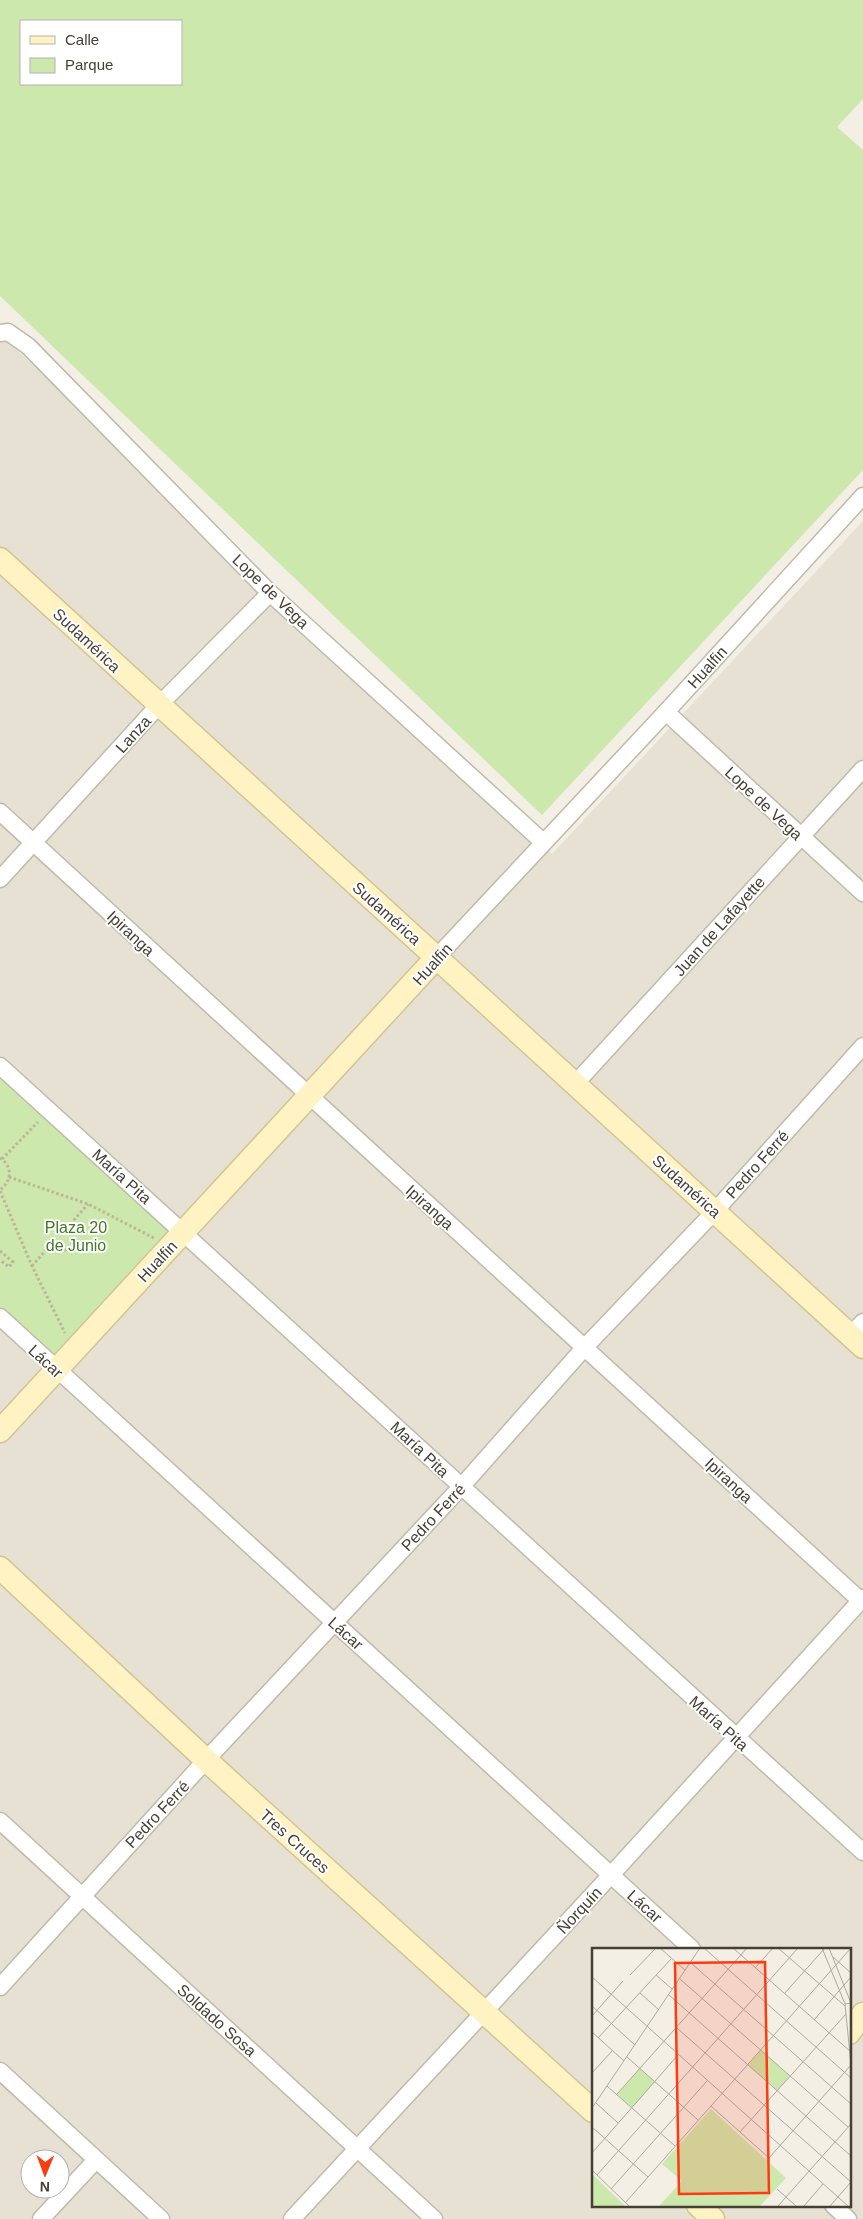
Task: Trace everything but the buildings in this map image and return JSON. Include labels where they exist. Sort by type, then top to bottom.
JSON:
[{"type":"street","name":"Lope de Vega","points":[[4,333],[28,346],[270,593],[543,842]]},
{"type":"street","name":"Hualfin","points":[[0,1431],[310,1098],[436,958],[666,712],[863,496]]},
{"type":"street","name":"Sudamérica","points":[[0,559],[158,706],[714,1211],[859,1335]]},
{"type":"street","name":"Lanza","points":[[0,879],[158,706],[270,593]]},
{"type":"street","name":"Lope de Vega","points":[[666,712],[863,893]]},
{"type":"street","name":"Juan de Lafayette","points":[[575,1084],[863,769]]},
{"type":"street","name":"Ipiranga","points":[[0,812],[310,1098],[862,1599]]},
{"type":"street","name":"Pedro Ferré","points":[[0,1987],[81,1896],[461,1487],[585,1348],[714,1211],[863,1046]]},
{"type":"street","name":"María Pita","points":[[0,1066],[49,1111],[177,1239],[461,1487],[735,1738],[863,1852]]},
{"type":"street","name":"Lácar","points":[[0,1317],[691,1948]]},
{"type":"street","name":"Tres Cruces","points":[[0,1568],[206,1760],[592,2109]]},
{"type":"street","name":"Ñorquín","points":[[292,2219],[611,1875],[862,1599]]},
{"type":"street","name":"Soldado Sosa","points":[[0,1821],[434,2219]]},
{"type":"street","points":[[850,2032],[863,2014]]},
{"type":"street","points":[[0,2072],[160,2219]]},
{"type":"street","points":[[41,2219],[96,2160]]},
{"type":"street","points":[[699,2206],[713,2219]]},
{"type":"street","points":[[718,2219],[727,2206]]},
{"type":"street","points":[[834,2206],[848,2219]]},
{"type":"path","points":[[49,1111],[1,1158],[8,1167],[9,1177],[0,1190],[32,1266],[74,1351]]},
{"type":"path","points":[[9,1177],[88,1204],[177,1239]]},
{"type":"path","points":[[47,1249],[59,1252],[71,1246],[76,1235],[71,1223],[88,1204]]},
{"type":"path","points":[[32,1266],[50,1245]]},
{"type":"path","points":[[0,1251],[13,1262],[8,1267],[0,1260]]},
{"type":"shaded area","points":[[0,334],[552,854],[863,521],[863,2219],[0,2219]]},
{"type":"green space","points":[[0,0],[863,0],[863,99],[837,127],[863,150],[863,470],[542,815],[0,296]]},
{"type":"green space","name":"Plaza 20 de Junio","points":[[0,1066],[184,1231],[56,1370],[0,1317]]}]
